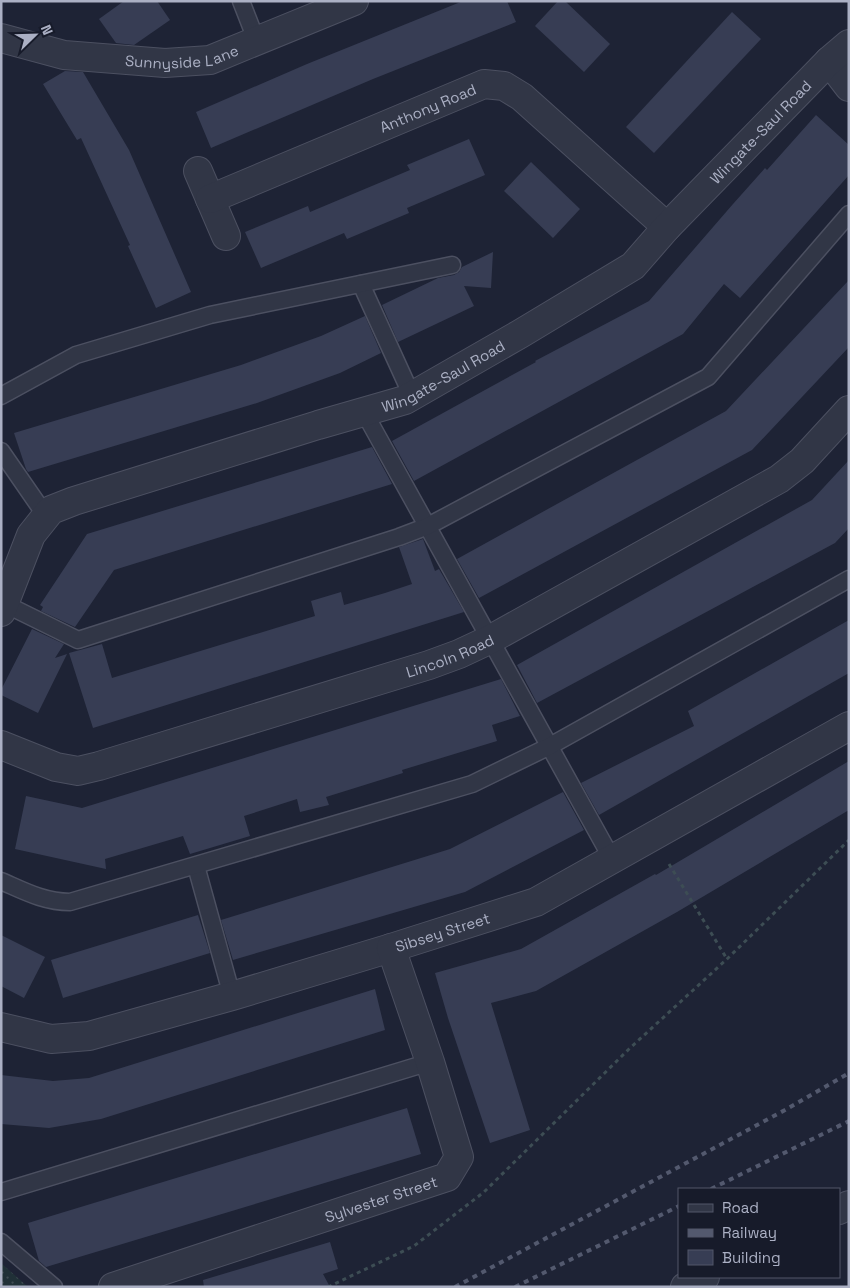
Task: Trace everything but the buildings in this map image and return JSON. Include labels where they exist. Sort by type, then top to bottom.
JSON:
[{"type":"street","name":"Sunnyside Lane","points":[[1,38],[64,55],[165,63],[210,60],[354,1]]},
{"type":"street","points":[[839,52],[849,87]]},
{"type":"street","name":"Wingate-Saul Road","points":[[3,608],[31,535],[51,510],[74,500],[405,400],[633,266],[667,227],[839,52]]},
{"type":"street","name":"Anthony Road","points":[[210,199],[484,84],[504,86],[522,97],[667,227]]},
{"type":"street","points":[[198,171],[226,236]]},
{"type":"street","name":"Lincoln Road","points":[[1,745],[56,767],[78,771],[429,665],[459,654],[491,639],[779,479],[802,461],[849,410]]},
{"type":"street","name":"Sibsey Street","points":[[1,1027],[51,1039],[88,1036],[232,996],[536,902],[849,726]]},
{"type":"street","name":"Sylvester Street","points":[[113,1287],[447,1178],[458,1157],[430,1062],[391,948]]},
{"type":"street","points":[[685,1287],[703,1278]]},
{"type":"lane","points":[[241,1],[257,42]]},
{"type":"lane","points":[[3,608],[78,640],[428,526],[708,377],[849,214]]},
{"type":"lane","points":[[1,396],[76,355],[210,315],[452,265]]},
{"type":"lane","points":[[361,284],[412,396]]},
{"type":"lane","points":[[364,412],[612,859]]},
{"type":"lane","points":[[1,451],[46,516]]},
{"type":"lane","points":[[1,881],[40,898],[55,902],[70,902],[472,784],[550,746],[849,579]]},
{"type":"lane","points":[[196,866],[232,996]]},
{"type":"lane","points":[[1,1192],[430,1062]]},
{"type":"lane","points":[[1,1242],[54,1287]]},
{"type":"path","points":[[651,836],[727,959]]},
{"type":"path","points":[[328,1287],[414,1246],[484,1192],[629,1049],[727,959],[849,840]]},
{"type":"shaded area","points":[[1,1263],[28,1287],[1,1287]]},
{"type":"railway","points":[[455,1287],[785,1110],[849,1073]]},
{"type":"railway","points":[[713,1188],[849,1121]]},
{"type":"railway","points":[[515,1287],[678,1206]]}]
